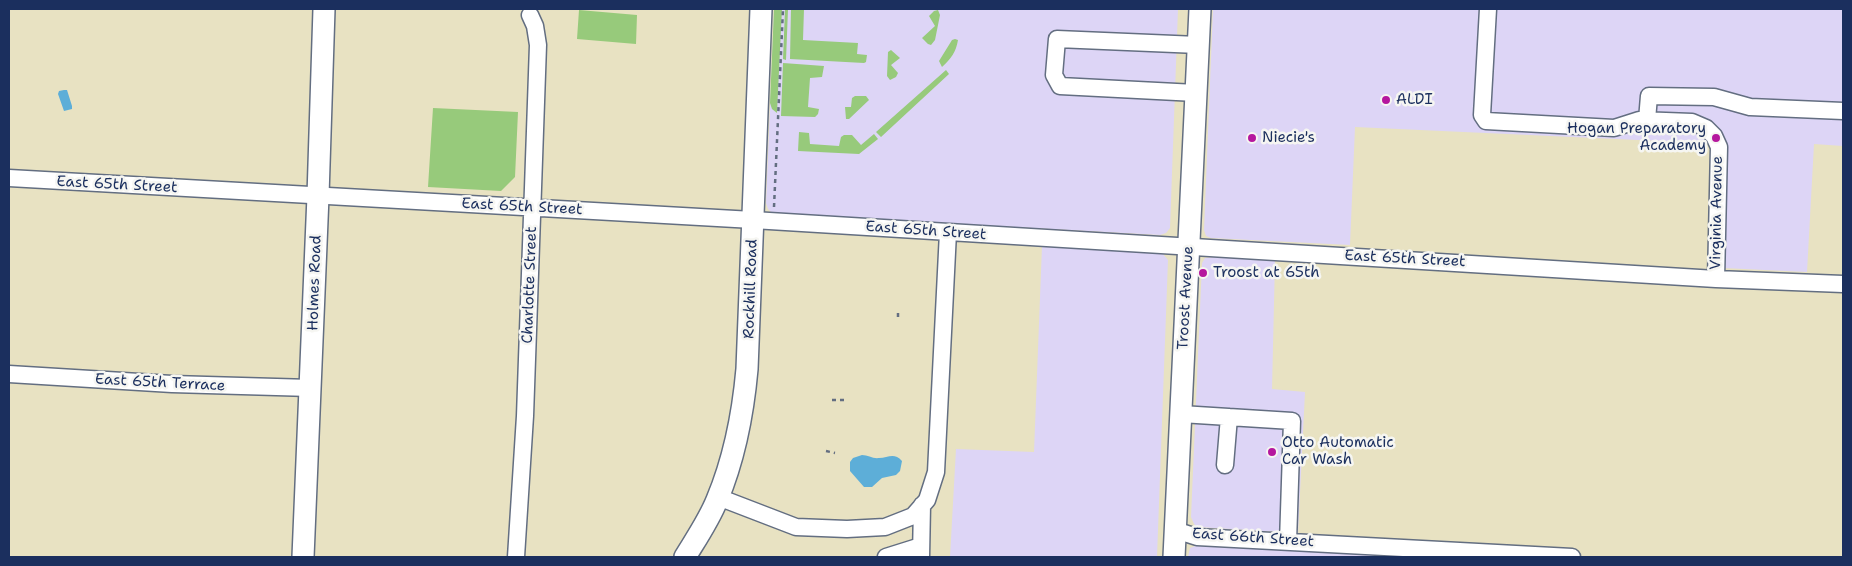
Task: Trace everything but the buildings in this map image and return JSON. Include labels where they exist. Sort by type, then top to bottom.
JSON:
[{"type":"main road","name":"Holmes Road","points":[[304,557],[324,9]]},
{"type":"main road","name":"Rockhill Road","points":[[685,557],[718,497],[733,459],[743,413],[754,220],[761,9]]},
{"type":"main road","name":"Troost Avenue","points":[[1174,557],[1200,9]]},
{"type":"street","points":[[1488,9],[1482,115],[1486,121],[1614,128],[1639,120],[1648,120],[1649,96],[1714,96],[1750,107],[1843,112]]},
{"type":"street","name":"Charlotte Street","points":[[516,557],[525,416],[538,44],[535,26],[530,14]]},
{"type":"street","points":[[1196,93],[1060,86],[1054,76],[1057,39],[1198,45]]},
{"type":"street","name":"Virginia Avenue","points":[[1648,120],[1692,122],[1706,128],[1714,136],[1718,147],[1716,279]]},
{"type":"street","name":"East 65th Street","points":[[9,178],[754,220],[1188,248],[1483,263],[1716,279],[1843,284]]},
{"type":"street","points":[[718,497],[796,527],[847,529],[885,527],[913,516],[927,500],[936,472],[948,232]]},
{"type":"street","name":"East 65th Terrace","points":[[9,374],[172,384],[310,388]]},
{"type":"street","points":[[1181,414],[1292,421],[1288,542]]},
{"type":"street","points":[[1226,465],[1229,417]]},
{"type":"street","points":[[886,557],[921,552],[922,505]]},
{"type":"street","name":"East 66th Street","points":[[1175,530],[1197,537],[1572,557]]},
{"type":"path","points":[[774,212],[783,9]]},
{"type":"path","points":[[898,309],[898,316]]},
{"type":"path","points":[[832,400],[848,400]]},
{"type":"path","points":[[826,451],[835,453]]},
{"type":"shaded area","points":[[774,9],[1178,9],[1170,228],[1166,233],[1160,235],[778,214],[771,212],[766,203]]},
{"type":"shaded area","points":[[1213,9],[1843,9],[1843,146],[1814,144],[1807,272],[1723,268],[1725,144],[1355,127],[1350,245],[1211,238],[1206,236],[1204,230]]},
{"type":"shaded area","points":[[1042,246],[1156,252],[1163,254],[1168,260],[1157,557],[950,557],[956,449],[1034,452]]},
{"type":"shaded area","points":[[1205,258],[1275,260],[1272,389],[1305,392],[1298,533],[1197,527],[1191,517],[1202,263]]},
{"type":"shaded area","points":[[1198,545],[1394,553],[1394,557],[1188,557],[1190,548]]},
{"type":"green space","points":[[774,9],[782,9],[777,113],[772,109],[770,103]]},
{"type":"green space","points":[[785,9],[788,9],[786,60],[783,59]]},
{"type":"green space","points":[[791,9],[804,9],[803,40],[858,43],[857,54],[867,55],[866,62],[790,59]]},
{"type":"green space","points":[[579,10],[637,15],[636,44],[577,39]]},
{"type":"green space","points":[[938,10],[940,15],[935,40],[931,45],[922,38],[935,26],[929,16]]},
{"type":"green space","points":[[952,40],[958,40],[954,52],[942,67],[939,61]]},
{"type":"green space","points":[[891,50],[900,58],[891,65],[898,73],[896,77],[890,80],[887,76],[888,52]]},
{"type":"green space","points":[[783,63],[824,66],[822,77],[810,78],[808,107],[819,109],[815,117],[781,116]]},
{"type":"green space","points":[[946,70],[949,74],[881,137],[876,132]]},
{"type":"green space","points":[[855,96],[866,96],[869,100],[849,119],[846,119],[845,107],[851,107],[852,98]]},
{"type":"green space","points":[[433,108],[518,112],[515,177],[501,191],[428,187]]},
{"type":"green space","points":[[799,132],[809,133],[810,144],[839,146],[841,137],[844,135],[852,135],[861,145],[874,134],[878,139],[859,154],[798,151]]},
{"type":"water","points":[[67,90],[72,109],[64,111],[58,94],[59,91]]},
{"type":"water","points":[[862,455],[877,458],[891,456],[899,458],[902,461],[900,471],[896,475],[882,478],[872,487],[864,487],[850,471],[850,462],[853,458]]},
{"type":"place","name":"ALDI","points":[[1386,100]]},
{"type":"place","name":"Niecie's","points":[[1252,138]]},
{"type":"place","name":"Hogan Preparatory Academy","points":[[1716,138]]},
{"type":"place","name":"Troost at 65th","points":[[1203,273]]},
{"type":"place","name":"Otto Automatic Car Wash","points":[[1272,452]]}]
